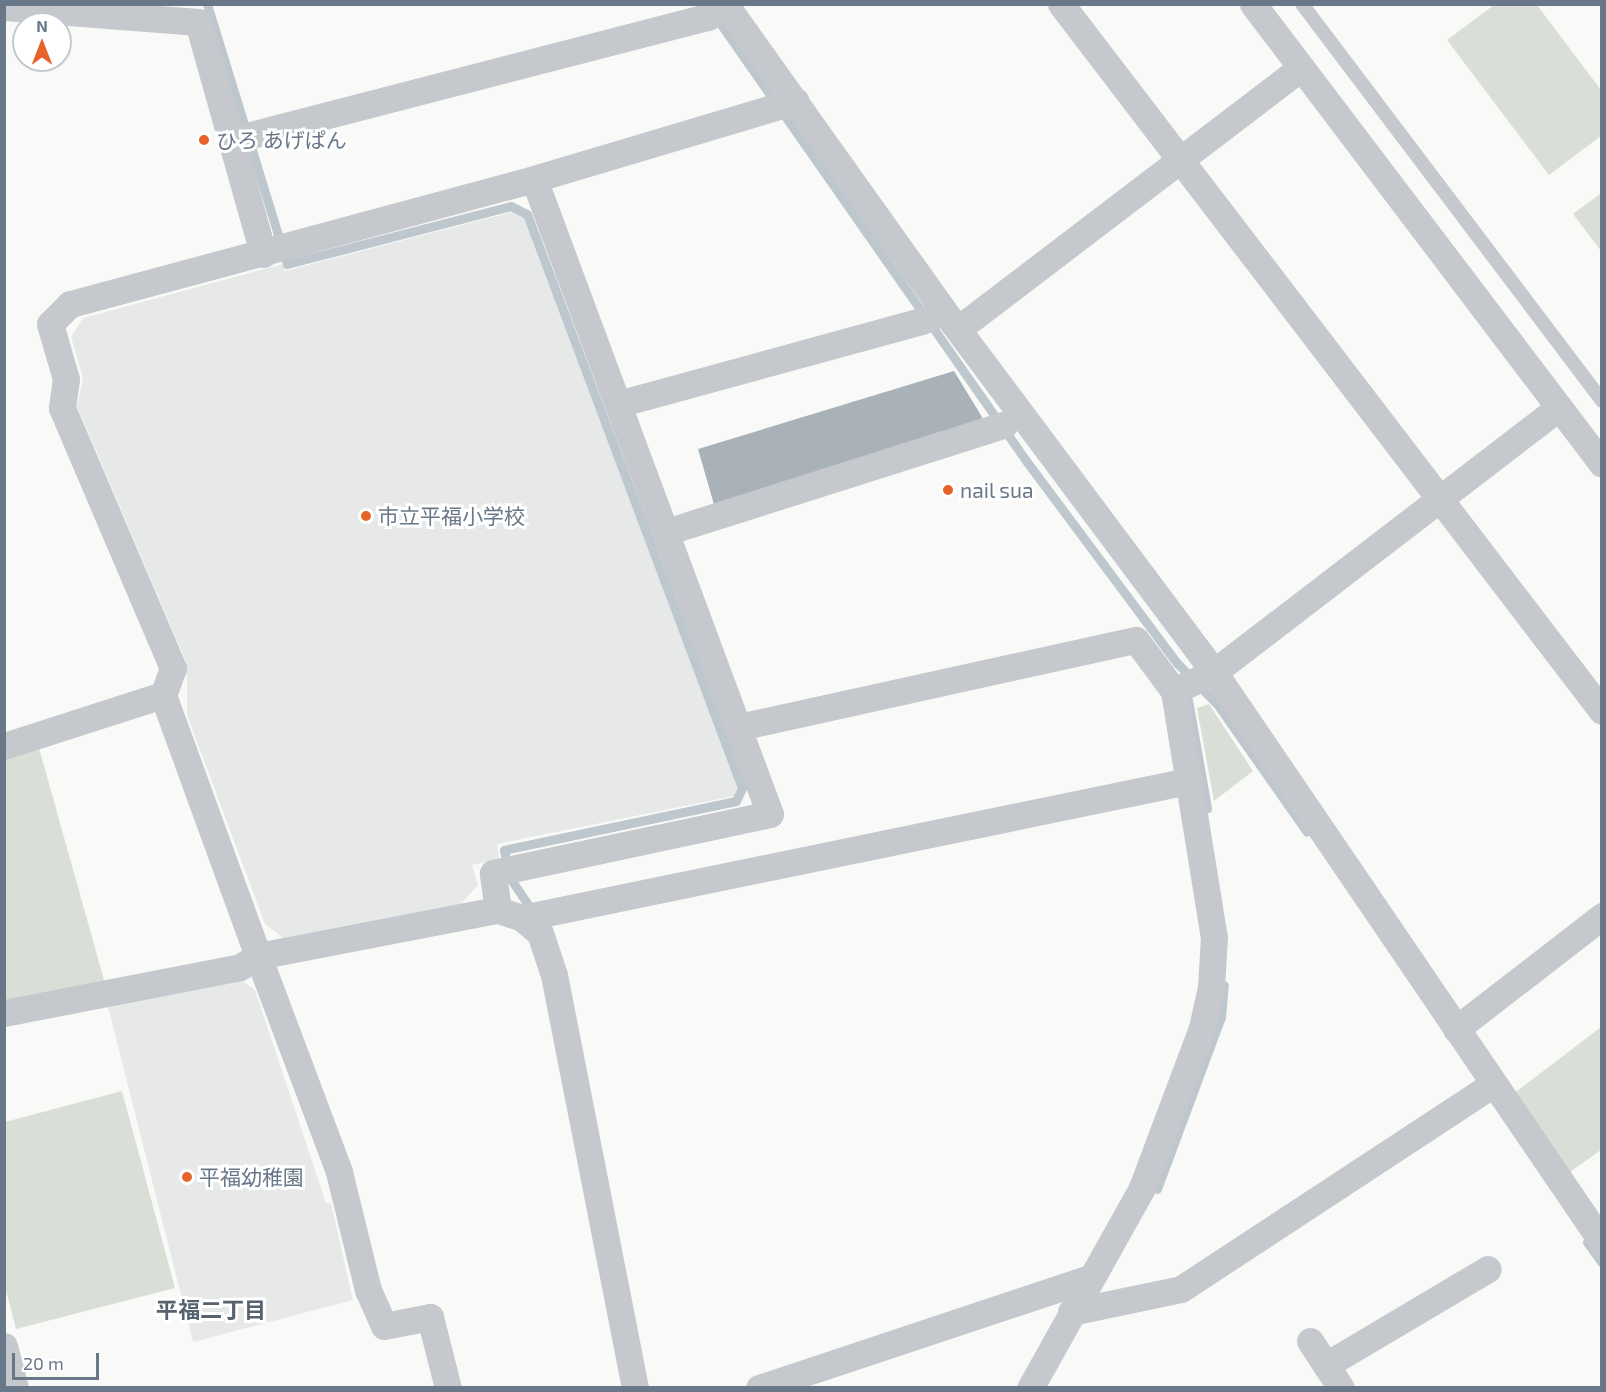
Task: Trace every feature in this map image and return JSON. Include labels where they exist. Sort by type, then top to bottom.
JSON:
[{"type":"street","points":[[1061,4],[1602,711]]},
{"type":"street","points":[[1253,4],[1602,464]]},
{"type":"street","points":[[4,8],[198,22],[241,137],[277,250]]},
{"type":"street","points":[[241,137],[719,10],[940,319],[1193,682],[1456,1029],[1486,1089],[1602,1242]]},
{"type":"street","points":[[618,404],[940,319],[1182,162],[1301,68]]},
{"type":"street","points":[[448,1388],[430,1317],[384,1326],[368,1290],[339,1172],[163,695],[173,668],[62,408],[66,379],[50,324],[70,304],[277,250],[786,106]]},
{"type":"street","points":[[534,178],[770,814],[493,873],[523,915],[540,933],[554,975],[635,1388]]},
{"type":"street","points":[[1193,682],[1441,499],[1559,407]]},
{"type":"street","points":[[666,532],[1004,425]]},
{"type":"street","points":[[739,726],[1136,640],[1193,682]]},
{"type":"street","points":[[1030,1388],[1142,1188],[1202,1028],[1211,987],[1214,937],[1188,781],[1193,682]]},
{"type":"street","points":[[4,746],[163,695]]},
{"type":"street","points":[[4,1012],[240,968],[258,956],[523,915],[1188,781]]},
{"type":"street","points":[[1456,1029],[1602,916]]},
{"type":"street","points":[[1071,1312],[1182,1289],[1486,1089]]},
{"type":"street","points":[[1310,1341],[1334,1376],[1488,1269]]},
{"type":"street","points":[[759,1388],[1090,1278]]},
{"type":"street","points":[[4,1346],[15,1388]]},
{"type":"lane","points":[[1302,4],[1602,401]]},
{"type":"shaded area","points":[[1494,5],[1537,5],[1601,90],[1601,136],[1549,175],[1447,40]]},
{"type":"shaded area","points":[[1601,193],[1601,251],[1573,214]]},
{"type":"shaded area","points":[[512,212],[524,216],[737,787],[734,796],[497,844],[499,859],[472,865],[478,885],[461,904],[283,938],[265,924],[187,715],[187,664],[77,406],[83,378],[71,337],[83,318],[283,264],[285,271]]},
{"type":"shaded area","points":[[1209,704],[1253,771],[1214,801],[1197,708]]},
{"type":"shaded area","points":[[39,748],[106,987],[5,1004],[5,759]]},
{"type":"shaded area","points":[[239,978],[255,990],[326,1203],[331,1203],[353,1300],[193,1342],[107,1003]]},
{"type":"shaded area","points":[[1601,1027],[1601,1150],[1570,1172],[1512,1095]]},
{"type":"shaded area","points":[[122,1091],[175,1288],[16,1329],[4,1283],[5,1122]]},
{"type":"building","points":[[954,371],[982,417],[977,429],[715,508],[698,449]]},
{"type":"waterway","points":[[207,4],[287,264],[511,206],[527,214],[742,788],[736,801],[504,850],[510,878],[533,912]]},
{"type":"waterway","points":[[715,16],[1027,462],[1177,663],[1217,704],[1307,832]]},
{"type":"waterway","points":[[1188,700],[1207,808]]},
{"type":"waterway","points":[[1157,1189],[1221,1017],[1224,985]]},
{"type":"waterway","points":[[1587,1242],[1602,1263]]},
{"type":"place","name":"ひろ あげぱん","points":[[204,140]]},
{"type":"place","name":"nail sua","points":[[948,490]]},
{"type":"place","name":"市立平福小学校","points":[[366,516]]},
{"type":"place","name":"平福幼稚園","points":[[187,1177]]},
{"type":"district","name":"平福二丁目","points":[[211,1310]]}]
